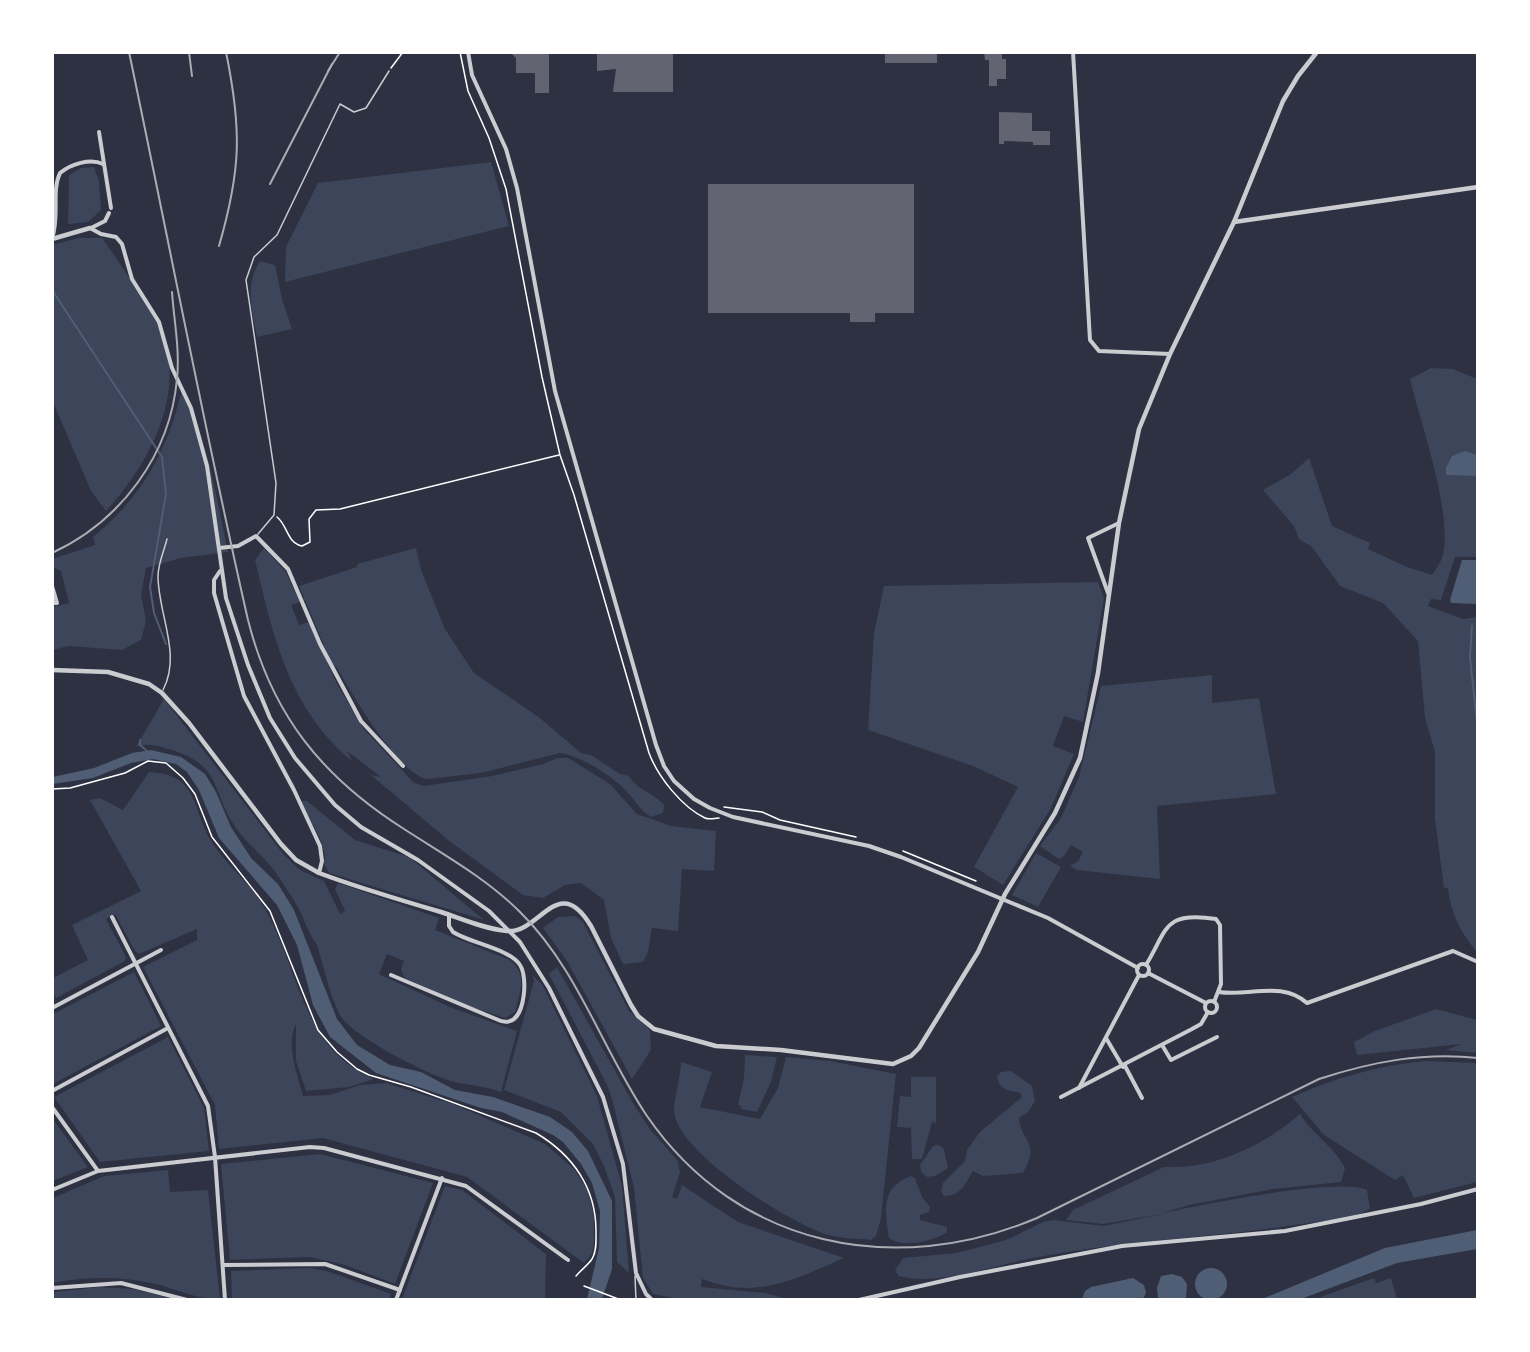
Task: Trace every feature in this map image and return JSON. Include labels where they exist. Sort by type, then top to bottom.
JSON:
[{"type":"street","points":[[468,52],[472,75],[506,148],[517,188],[562,418],[649,723],[664,766],[689,795],[717,812],[869,846],[937,871],[1048,918],[1138,968],[1146,965]]},
{"type":"street","points":[[1073,52],[1090,340],[1099,351],[1170,354]]},
{"type":"street","points":[[52,670],[108,672],[149,684],[162,693],[189,723],[281,844],[296,860],[319,873],[448,915],[511,932],[558,905],[570,905],[579,910],[591,926],[638,1016],[645,1024],[665,1034],[716,1046],[781,1050],[893,1064],[911,1056],[978,952],[1003,899],[1055,813],[1080,758],[1093,699],[1110,597],[1119,523],[1139,429],[1170,354],[1234,222],[1283,101],[1298,76],[1317,52]]},
{"type":"street","points":[[52,238],[90,228],[105,220],[110,211],[99,132]]},
{"type":"street","points":[[52,238],[57,226],[57,188],[60,173],[69,167],[90,161],[103,164]]},
{"type":"street","points":[[1234,222],[1478,187]]},
{"type":"street","points":[[90,228],[119,239],[132,279],[159,322],[172,368],[191,408],[202,445],[221,571],[230,612],[259,694],[277,730],[320,790],[361,827],[431,869],[489,912],[511,932],[549,988],[603,1097],[616,1135],[625,1174],[636,1273],[646,1294],[652,1299]]},
{"type":"street","points":[[1110,597],[1088,538],[1119,523]]},
{"type":"street","points":[[219,548],[238,546],[256,536],[288,569],[320,644],[361,721],[403,766]]},
{"type":"street","points":[[221,571],[214,580],[214,593],[244,696],[261,733],[294,790],[320,846],[322,861],[319,873]]},
{"type":"street","points":[[52,586],[57,603],[52,603]]},
{"type":"street","points":[[391,975],[496,1019],[506,1022],[514,1019],[525,988],[525,978],[520,965],[511,957],[453,932],[449,926],[448,915]]},
{"type":"street","points":[[112,917],[208,1106],[215,1157],[225,1299]]},
{"type":"street","points":[[1208,1012],[1216,1010],[1214,1002],[1219,992],[1220,924],[1214,918],[1172,921],[1164,928],[1146,965],[1148,973],[1206,1003],[1214,1002]]},
{"type":"street","points":[[52,1008],[161,950]]},
{"type":"street","points":[[1219,992],[1276,990],[1289,993],[1307,1003],[1453,951],[1478,963]]},
{"type":"street","points":[[1079,1088],[1139,975],[1138,968]]},
{"type":"street","points":[[1139,975],[1145,976],[1148,973]]},
{"type":"street","points":[[1061,1097],[1201,1024],[1208,1012],[1206,1003]]},
{"type":"street","points":[[52,1091],[168,1028]]},
{"type":"street","points":[[1106,1037],[1142,1098]]},
{"type":"street","points":[[1162,1045],[1171,1060],[1217,1037]]},
{"type":"street","points":[[52,1107],[98,1171]]},
{"type":"street","points":[[52,1190],[98,1171],[215,1157],[324,1148],[442,1178],[475,1191],[568,1260]]},
{"type":"street","points":[[396,1299],[442,1178]]},
{"type":"street","points":[[859,1299],[1122,1246],[1285,1231],[1421,1204],[1478,1189]]},
{"type":"street","points":[[224,1265],[325,1264],[400,1290]]},
{"type":"street","points":[[52,1287],[121,1283],[187,1299]]},
{"type":"lane","points":[[256,536],[274,515],[277,499],[246,280],[254,257],[277,235],[340,104],[354,111],[366,108],[389,71]]},
{"type":"lane","points":[[162,693],[171,667],[158,573],[167,539]]},
{"type":"lane","points":[[636,1273],[636,1299]]},
{"type":"path","points":[[389,71],[403,52]]},
{"type":"path","points":[[460,52],[463,78],[489,138],[512,215],[533,335],[560,455],[574,495],[650,757]]},
{"type":"path","points":[[274,515],[283,522],[292,542],[302,546],[310,542],[309,519],[316,510],[340,509],[560,455]]},
{"type":"path","points":[[52,789],[70,788],[125,773],[148,762],[166,763],[183,778],[195,794],[212,837],[270,911],[318,1030],[337,1052],[357,1069],[369,1074],[536,1133],[551,1142],[574,1165],[586,1183],[596,1210],[596,1250],[592,1259],[576,1276]]},
{"type":"path","points":[[715,817],[726,820]]},
{"type":"path","points":[[584,1286],[621,1299]]},
{"type":"shaded area","points":[[491,162],[509,226],[285,282],[286,247],[318,183]]},
{"type":"shaded area","points":[[94,167],[99,181],[101,210],[88,222],[68,224],[69,175],[81,168]]},
{"type":"shaded area","points":[[78,238],[102,238],[151,310],[164,336],[169,363],[169,390],[163,416],[153,442],[124,490],[106,511],[91,491],[53,402],[52,245]]},
{"type":"shaded area","points":[[260,261],[275,265],[282,299],[292,329],[257,337],[251,289],[252,279]]},
{"type":"shaded area","points":[[1431,368],[1453,369],[1477,379],[1477,557],[1455,557],[1441,600],[1431,599],[1428,606],[1463,619],[1477,617],[1477,952],[1461,930],[1451,906],[1448,888],[1444,888],[1435,819],[1435,752],[1425,718],[1418,641],[1383,603],[1340,586],[1312,547],[1299,539],[1294,526],[1263,490],[1291,474],[1309,458],[1332,526],[1370,543],[1368,549],[1407,567],[1432,575],[1443,555],[1445,536],[1443,515],[1434,467],[1410,379]]},
{"type":"shaded area","points":[[182,389],[205,448],[228,552],[181,558],[146,568],[141,595],[146,621],[141,640],[122,650],[68,646],[53,650],[53,607],[69,603],[61,571],[53,567],[52,559],[95,545],[93,537],[126,506],[139,489],[161,452]]},
{"type":"shaded area","points":[[1465,451],[1477,455],[1477,476],[1446,475],[1446,468],[1452,456]]},
{"type":"shaded area","points":[[264,548],[285,571],[300,602],[291,605],[299,625],[309,622],[336,682],[363,728],[414,783],[424,786],[492,776],[543,764],[557,758],[568,758],[610,784],[637,814],[671,826],[716,831],[714,871],[682,869],[678,931],[652,928],[648,952],[643,962],[623,964],[611,938],[604,900],[581,883],[565,885],[543,898],[523,895],[448,840],[371,775],[381,777],[347,751],[352,761],[330,741],[298,695],[277,643],[255,560]]},
{"type":"shaded area","points":[[416,548],[421,570],[445,629],[474,673],[540,718],[581,753],[591,755],[620,774],[629,776],[636,785],[664,805],[663,813],[651,817],[620,784],[585,762],[560,753],[481,773],[428,779],[417,775],[390,749],[352,694],[336,666],[333,667],[299,586],[357,567],[357,564]]},
{"type":"shaded area","points":[[1462,560],[1477,560],[1477,604],[1451,603]]},
{"type":"shaded area","points":[[1098,582],[1104,598],[1083,722],[1064,716],[1053,746],[1074,754],[1051,808],[1003,885],[974,867],[1018,787],[973,766],[868,730],[874,633],[884,586]]},
{"type":"shaded area","points":[[1212,675],[1212,703],[1259,698],[1276,794],[1157,806],[1160,879],[1077,870],[1070,866],[1078,861],[1083,852],[1071,845],[1064,856],[1059,859],[1040,846],[1061,818],[1079,777],[1101,686]]},
{"type":"shaded area","points":[[164,699],[284,855],[300,870],[324,881],[340,914],[345,911],[335,889],[338,883],[439,918],[435,930],[510,960],[516,966],[521,978],[520,991],[515,1012],[505,1018],[460,1003],[405,978],[401,970],[404,961],[387,954],[379,974],[450,1007],[517,1031],[501,1092],[451,1081],[425,1071],[374,1043],[347,1024],[336,1007],[317,945],[299,909],[273,869],[236,828],[208,772],[188,756],[172,750],[149,745],[136,747]]},
{"type":"shaded area","points":[[151,750],[181,757],[205,774],[216,792],[231,827],[251,858],[278,884],[294,910],[337,1019],[357,1045],[390,1065],[421,1072],[455,1090],[493,1097],[550,1117],[572,1132],[588,1151],[612,1201],[612,1269],[602,1299],[587,1299],[599,1248],[600,1211],[592,1183],[581,1164],[563,1142],[553,1135],[502,1112],[481,1108],[376,1073],[330,1037],[313,1005],[297,945],[277,905],[219,838],[199,790],[187,772],[176,764],[153,759],[131,763],[93,778],[53,784],[53,777],[94,768],[132,753]]},
{"type":"shaded area","points":[[149,772],[165,774],[177,779],[191,794],[210,839],[264,907],[276,930],[316,1027],[331,1048],[350,1065],[374,1079],[349,1087],[306,1091],[296,1061],[296,1024],[292,1050],[303,1096],[330,1095],[360,1085],[386,1083],[453,1104],[545,1144],[574,1169],[587,1189],[594,1215],[594,1243],[592,1254],[584,1263],[467,1177],[323,1138],[219,1149],[215,1105],[143,967],[197,940],[197,929],[139,954],[135,951],[115,914],[106,919],[126,957],[125,961],[56,998],[53,992],[53,978],[88,960],[72,925],[141,891],[90,800],[100,798],[123,810]]},
{"type":"shaded area","points":[[301,801],[307,801],[355,840],[409,857],[484,920],[329,873],[324,864],[324,849],[321,840]]},
{"type":"shaded area","points":[[1036,853],[1061,867],[1038,907],[1012,895]]},
{"type":"shaded area","points":[[575,916],[583,922],[629,1011],[650,1030],[651,1050],[632,1079],[567,961],[543,928],[558,917]]},
{"type":"shaded area","points":[[557,967],[633,1103],[650,1129],[678,1161],[680,1172],[672,1197],[677,1199],[682,1185],[738,1222],[844,1258],[808,1274],[774,1285],[740,1288],[702,1279],[701,1287],[765,1293],[787,1299],[674,1298],[653,1294],[643,1278],[634,1188],[612,1099],[607,1085],[549,974]]},
{"type":"shaded area","points":[[134,972],[161,1026],[53,1084],[53,1014]]},
{"type":"shaded area","points":[[532,975],[542,984],[597,1096],[622,1186],[629,1273],[617,1262],[615,1197],[593,1144],[561,1112],[504,1090],[534,981]]},
{"type":"shaded area","points":[[1436,1009],[1477,1020],[1477,1053],[1446,1050],[1462,1044],[1357,1055],[1354,1042],[1375,1031]]},
{"type":"shaded area","points":[[168,1037],[204,1108],[209,1151],[100,1162],[54,1097]]},
{"type":"shaded area","points":[[745,1055],[777,1057],[771,1082],[757,1112],[741,1109],[738,1105],[744,1078]]},
{"type":"shaded area","points":[[786,1057],[830,1061],[896,1074],[881,1218],[876,1236],[871,1240],[830,1236],[786,1215],[737,1184],[714,1166],[694,1147],[680,1129],[674,1108],[681,1062],[712,1072],[700,1107],[760,1119],[778,1088]]},
{"type":"shaded area","points":[[1425,1061],[1477,1063],[1477,1182],[1414,1198],[1403,1175],[1395,1180],[1324,1135],[1292,1097],[1357,1073]]},
{"type":"shaded area","points":[[1011,1071],[1032,1086],[1035,1101],[1028,1112],[1019,1118],[1020,1126],[1030,1148],[1028,1162],[1023,1173],[983,1176],[973,1171],[959,1192],[944,1196],[941,1191],[943,1183],[965,1161],[967,1150],[980,1132],[1022,1097],[1020,1093],[1004,1089],[998,1081],[997,1076],[1001,1072]]},
{"type":"shaded area","points":[[911,1077],[936,1077],[936,1123],[932,1122],[922,1159],[912,1159],[911,1128],[897,1127],[900,1096],[911,1097]]},
{"type":"shaded area","points":[[1300,1114],[1345,1168],[1341,1182],[1273,1189],[1189,1205],[1163,1213],[1299,1189],[1328,1187],[1367,1190],[1370,1209],[1353,1216],[1333,1220],[1066,1252],[947,1277],[913,1279],[899,1276],[895,1270],[903,1258],[957,1253],[1006,1240],[1043,1222],[1053,1220],[1104,1226],[1162,1214],[1103,1224],[1066,1220],[1073,1210],[1164,1167],[1201,1164],[1237,1153],[1270,1136]]},
{"type":"shaded area","points":[[52,1118],[88,1167],[53,1181],[52,1181]]},
{"type":"shaded area","points":[[939,1145],[944,1149],[948,1168],[935,1176],[927,1177],[921,1172],[920,1165],[933,1146]]},
{"type":"shaded area","points":[[320,1154],[433,1183],[395,1284],[345,1265],[310,1257],[230,1260],[221,1164]]},
{"type":"shaded area","points":[[168,1170],[170,1192],[208,1190],[220,1299],[202,1298],[151,1283],[126,1279],[77,1279],[53,1283],[53,1198],[104,1176]]},
{"type":"shaded area","points":[[911,1176],[915,1178],[922,1197],[930,1207],[929,1212],[920,1215],[920,1220],[947,1227],[947,1232],[927,1241],[902,1243],[889,1238],[886,1218],[887,1201],[894,1187]]},
{"type":"shaded area","points":[[445,1186],[462,1190],[546,1254],[545,1299],[402,1299]]},
{"type":"shaded area","points":[[1477,1230],[1477,1249],[1397,1263],[1301,1299],[1262,1299],[1385,1248]]},
{"type":"shaded area","points":[[309,1268],[327,1271],[391,1294],[389,1300],[232,1299],[231,1271]]},
{"type":"shaded area","points":[[1211,1268],[1222,1273],[1227,1284],[1222,1295],[1211,1300],[1200,1295],[1195,1284],[1200,1273]]},
{"type":"shaded area","points":[[1172,1274],[1182,1277],[1187,1284],[1186,1299],[1158,1298],[1157,1288],[1161,1276]]},
{"type":"shaded area","points":[[1133,1278],[1144,1285],[1146,1293],[1143,1299],[1082,1299],[1085,1291],[1091,1287]]},
{"type":"shaded area","points":[[1374,1278],[1376,1283],[1391,1278],[1397,1299],[1315,1299]]},
{"type":"shaded area","points":[[100,1287],[133,1289],[174,1299],[53,1300],[54,1292]]},
{"type":"building","points":[[510,52],[549,52],[549,93],[535,93],[535,73],[516,73],[516,58]]},
{"type":"building","points":[[597,52],[673,52],[673,92],[613,92],[616,69],[597,71]]},
{"type":"building","points":[[885,52],[937,52],[937,63],[885,63]]},
{"type":"building","points":[[984,52],[1002,52],[1002,59],[1006,59],[1006,79],[997,79],[997,86],[989,86],[989,60],[985,60]]},
{"type":"building","points":[[999,112],[1032,113],[1032,131],[1050,131],[1050,145],[1004,141],[1004,144],[999,144]]},
{"type":"building","points":[[708,184],[914,184],[914,313],[875,313],[875,322],[850,322],[850,313],[708,313]]},
{"type":"waterway","points":[[52,290],[162,457],[166,494],[150,587],[154,613],[166,644]]},
{"type":"waterway","points":[[1472,626],[1470,657],[1478,733]]},
{"type":"waterway","points":[[140,740],[140,745],[147,751]]},
{"type":"railway","points":[[129,52],[248,620],[258,654],[286,714],[304,741],[348,788],[404,829],[464,867],[520,912],[558,958],[647,1116],[684,1161],[726,1196],[773,1222],[823,1239],[875,1247],[929,1246],[983,1236],[1037,1218],[1319,1079],[1377,1063],[1397,1060],[1437,1056],[1478,1058]]},
{"type":"railway","points":[[189,52],[192,76]]},
{"type":"railway","points":[[219,246],[232,195],[237,150],[235,105],[226,52]]},
{"type":"railway","points":[[328,71],[340,52]]},
{"type":"railway","points":[[270,184],[332,64]]},
{"type":"railway","points":[[52,553],[100,523],[120,504],[153,459],[164,434],[177,379],[177,346],[172,292]]}]
